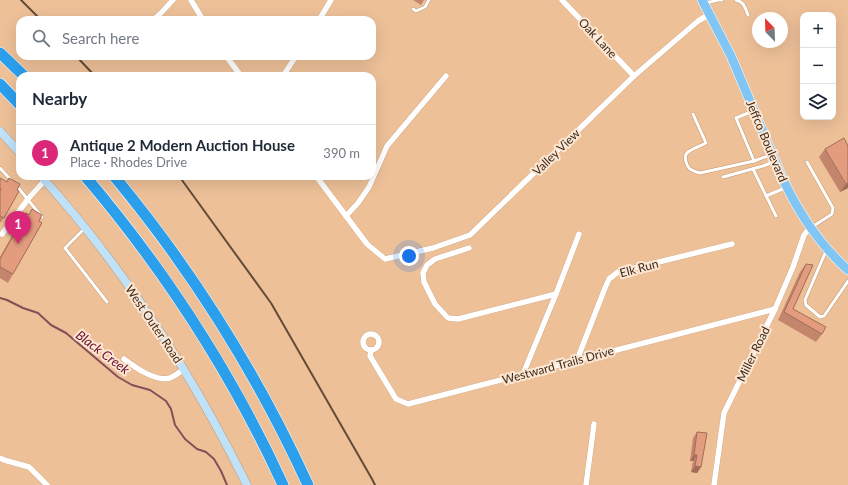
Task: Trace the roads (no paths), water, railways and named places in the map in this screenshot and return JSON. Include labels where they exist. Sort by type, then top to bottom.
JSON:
[{"type":"highway","points":[[0,53],[20,72]]},
{"type":"highway","points":[[0,84],[16,100]]},
{"type":"highway","points":[[88,180],[147,254],[208,345],[243,406],[283,485]]},
{"type":"highway","points":[[117,180],[169,247],[226,332],[263,395],[308,485]]},
{"type":"main road","name":"Jeffco Boulevard","points":[[703,2],[730,56],[786,187],[798,210],[827,249],[848,270]]},
{"type":"street","points":[[158,16],[173,0]]},
{"type":"street","points":[[191,0],[200,16]]},
{"type":"street","points":[[321,16],[331,0]]},
{"type":"street","name":"Oak Lane","points":[[562,0],[634,76]]},
{"type":"street","name":"Valley View","points":[[346,216],[367,244],[385,259],[433,248],[470,234],[634,76],[698,21],[710,14]]},
{"type":"street","points":[[229,60],[238,72]]},
{"type":"street","points":[[286,72],[293,60]]},
{"type":"street","points":[[376,171],[387,146],[446,76]]},
{"type":"street","points":[[0,131],[16,148]]},
{"type":"street","points":[[2,234],[42,180]]},
{"type":"street","name":"West Outer Road","points":[[45,180],[115,267],[165,338],[213,419],[247,485]]},
{"type":"street","points":[[319,180],[346,216],[358,203],[372,180]]},
{"type":"street","name":"Miller Road","points":[[714,485],[724,413],[775,309],[793,267],[804,235],[810,228]]},
{"type":"street","points":[[523,374],[579,234]]},
{"type":"street","name":"Elk Run","points":[[577,360],[609,279],[618,272],[732,244]]},
{"type":"street","points":[[469,248],[435,259],[427,265],[423,273],[424,282],[435,304],[448,318],[458,319],[556,294]]},
{"type":"street","name":"Westward Trails Drive","points":[[371,350],[370,356],[396,399],[408,404],[775,309]]},
{"type":"street","points":[[124,359],[138,369],[156,378],[170,378],[184,369]]},
{"type":"street","points":[[586,485],[594,424]]},
{"type":"street","points":[[0,458],[29,468],[48,485]]},
{"type":"lane","points":[[413,9],[416,10],[425,7],[429,0]]},
{"type":"lane","points":[[703,2],[722,0]]},
{"type":"lane","points":[[736,0],[744,3],[748,15]]},
{"type":"lane","points":[[754,110],[736,118],[754,161]]},
{"type":"lane","points":[[693,114],[706,143],[690,150],[685,156],[686,163],[693,171],[700,173],[774,158]]},
{"type":"lane","points":[[723,177],[753,169],[774,158]]},
{"type":"lane","points":[[807,162],[833,208],[832,214],[810,228]]},
{"type":"lane","points":[[0,168],[42,217]]},
{"type":"lane","points":[[753,169],[776,216]]},
{"type":"lane","points":[[766,196],[786,187]]},
{"type":"lane","points":[[85,228],[65,248],[107,302]]},
{"type":"lane","points":[[827,249],[805,300],[806,305],[820,317],[824,316],[848,281]]},
{"type":"waterway","name":"Black Creek","points":[[0,298],[38,313],[51,325],[66,333],[118,377],[132,385],[150,390],[166,401],[171,409],[175,425],[185,439],[197,449],[206,452],[214,459],[227,485]]},
{"type":"railway","points":[[21,0],[37,16]]},
{"type":"railway","points":[[80,60],[91,72]]},
{"type":"railway","points":[[182,180],[271,303],[375,485]]},
{"type":"place","name":"Antique 2 Modern Auction House","points":[[18,244]]}]
